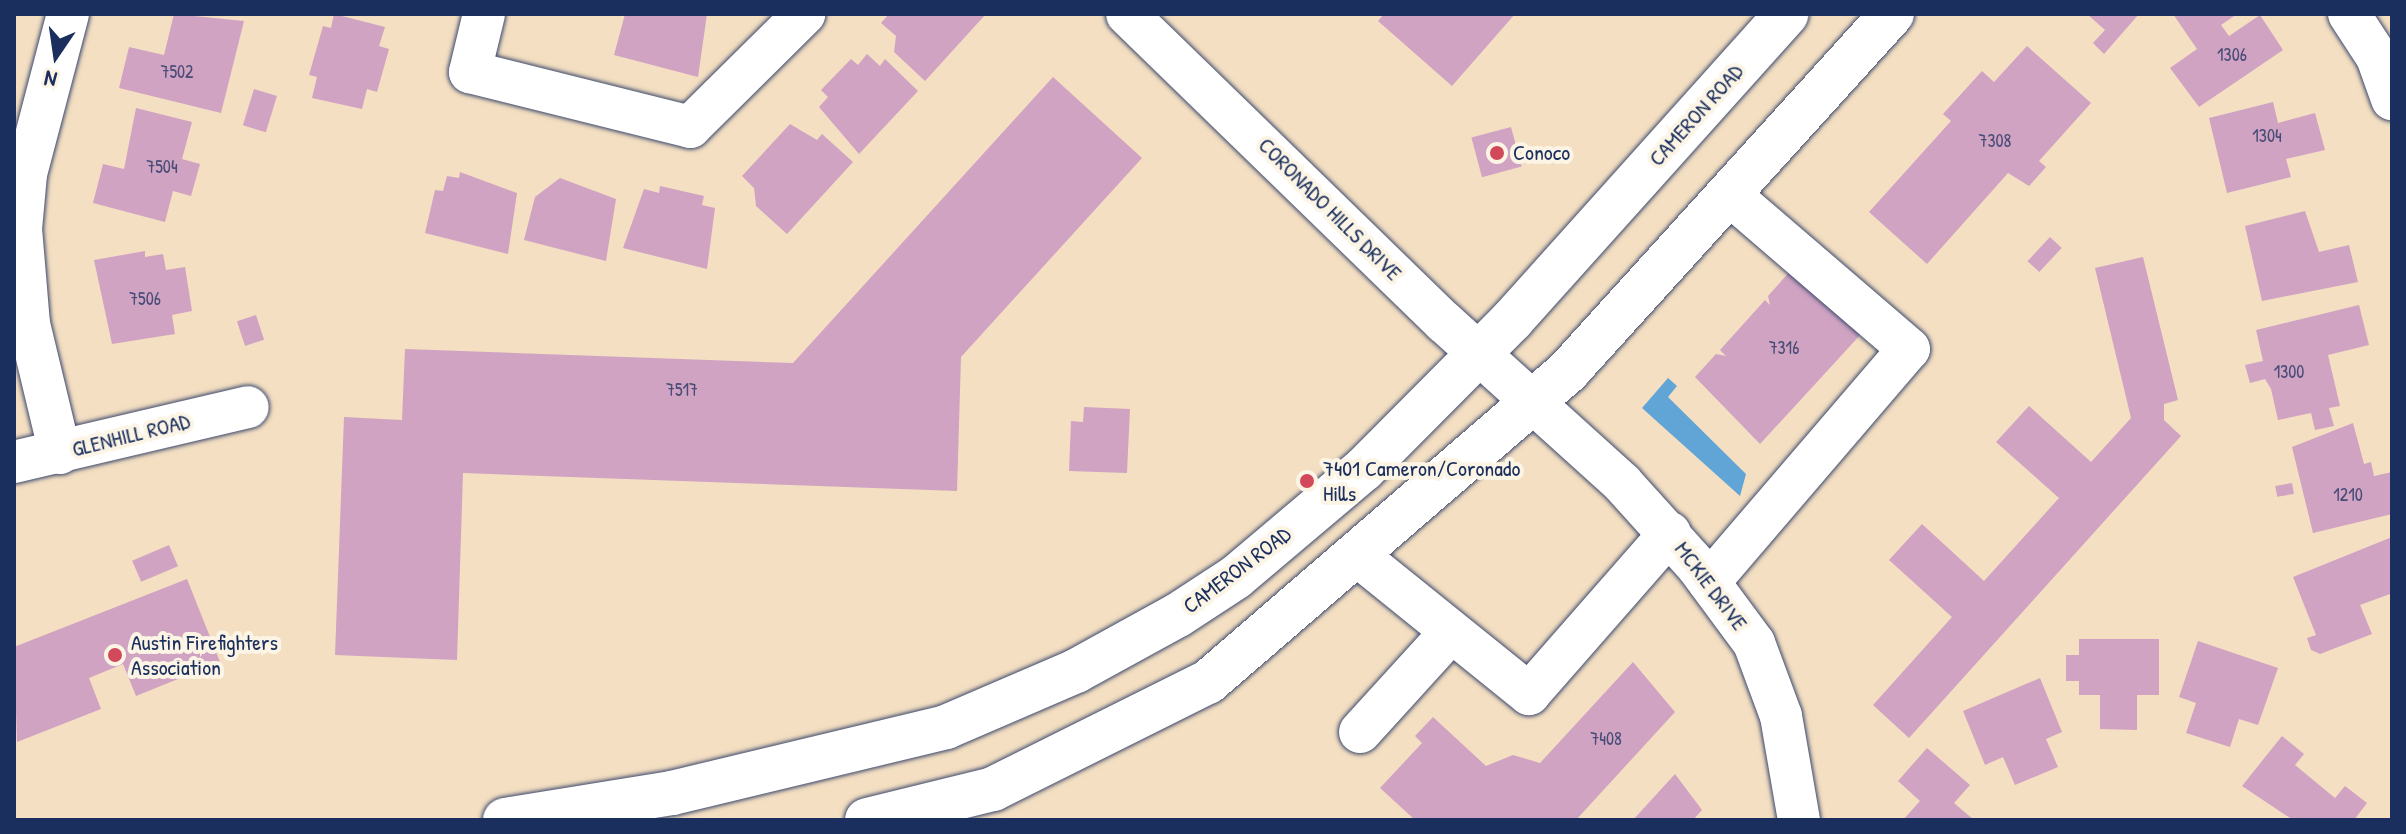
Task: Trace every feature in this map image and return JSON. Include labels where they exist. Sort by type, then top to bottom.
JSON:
[{"type":"main road","name":"CAMERON ROAD","points":[[505,820],[676,807],[946,727],[1076,671],[1236,577],[1364,469],[1479,354],[1787,14]]},
{"type":"main road","points":[[867,820],[993,789],[1208,682],[1533,405],[1730,195],[1892,14]]},
{"type":"street","points":[[60,453],[29,324],[21,229],[26,174],[68,14]]},
{"type":"street","points":[[484,14],[470,72],[690,127],[804,14]]},
{"type":"street","name":"CORONADO HILLS DRIVE","points":[[1127,14],[1533,405]]},
{"type":"street","points":[[2349,14],[2377,57],[2392,99]]},
{"type":"street","points":[[1709,582],[1909,349],[1730,195]]},
{"type":"street","name":"MCKIE DRIVE","points":[[1533,405],[1670,533],[1754,643],[1781,716],[1799,820]]},
{"type":"street","name":"GLENHILL ROAD","points":[[14,462],[248,407]]},
{"type":"street","points":[[1358,556],[1529,694],[1670,533]]},
{"type":"street","points":[[1360,732],[1451,632]]},
{"type":"water","points":[[1668,378],[1677,386],[1668,397],[1746,474],[1740,496],[1642,408]]},
{"type":"building","points":[[174,14],[244,21],[221,113],[119,88],[129,47],[164,55]]},
{"type":"building","points":[[334,14],[385,27],[379,46],[389,49],[377,92],[367,89],[362,109],[312,98],[317,77],[309,75],[323,26],[331,28]]},
{"type":"building","points":[[625,14],[707,14],[698,77],[614,55]]},
{"type":"building","points":[[889,14],[986,14],[925,81],[894,52],[896,36],[881,23]]},
{"type":"building","points":[[1384,14],[1515,14],[1452,86],[1378,21]]},
{"type":"building","points":[[2087,14],[2139,14],[2104,54],[2093,43],[2105,30]]},
{"type":"building","points":[[2173,14],[2237,14],[2221,25],[2229,36],[2260,15],[2283,50],[2199,107],[2170,68],[2197,49]]},
{"type":"building","points":[[2027,46],[2091,103],[2039,161],[2046,167],[2029,186],[2008,173],[1927,264],[1869,212],[1951,121],[1943,114],[1982,71],[1994,82]]},
{"type":"building","points":[[867,54],[880,66],[885,59],[918,91],[859,154],[819,107],[828,97],[821,90],[851,59],[858,65]]},
{"type":"building","points":[[1053,77],[1142,158],[961,357],[957,491],[463,473],[457,660],[335,655],[344,417],[402,420],[405,349],[793,363]]},
{"type":"building","points":[[254,89],[277,96],[266,132],[243,125]]},
{"type":"building","points":[[2273,102],[2278,123],[2315,113],[2325,150],[2286,159],[2291,177],[2227,193],[2209,118]]},
{"type":"building","points":[[136,108],[192,122],[182,159],[200,164],[191,196],[173,191],[165,222],[93,203],[103,164],[124,169]]},
{"type":"building","points":[[790,124],[817,140],[822,134],[853,162],[787,234],[756,206],[754,188],[742,176]]},
{"type":"building","name":"Conoco","points":[[1511,127],[1522,167],[1482,177],[1471,138]]},
{"type":"building","points":[[460,172],[517,193],[508,254],[425,233],[435,190],[443,191],[447,176],[459,178]]},
{"type":"building","points":[[560,178],[616,199],[606,261],[524,240],[535,197]]},
{"type":"building","points":[[660,186],[704,196],[702,205],[715,208],[707,269],[623,248],[644,189],[659,193]]},
{"type":"building","points":[[2305,211],[2319,252],[2349,245],[2358,282],[2262,301],[2245,226]]},
{"type":"building","points":[[2050,237],[2062,248],[2039,272],[2027,261]]},
{"type":"building","points":[[145,251],[145,257],[163,254],[166,270],[185,267],[192,311],[172,315],[175,334],[112,344],[94,260]]},
{"type":"building","points":[[2143,257],[2178,400],[2164,404],[2164,420],[2181,436],[1909,738],[1873,705],[1952,617],[1889,560],[1922,524],[1984,581],[2059,498],[1996,442],[2029,406],[2091,462],[2131,418],[2095,268]]},
{"type":"building","points":[[1792,269],[1862,333],[1760,444],[1695,377],[1716,354],[1726,356],[1720,350],[1765,300],[1770,305],[1768,296]]},
{"type":"building","points":[[2359,305],[2369,345],[2328,355],[2340,406],[2329,408],[2334,426],[2315,430],[2311,413],[2278,420],[2271,389],[2265,379],[2250,383],[2245,365],[2263,361],[2256,330]]},
{"type":"building","points":[[256,315],[264,340],[245,346],[237,321]]},
{"type":"building","points":[[1084,407],[1130,409],[1127,473],[1069,471],[1071,421],[1083,422]]},
{"type":"building","points":[[2353,423],[2364,464],[2371,462],[2374,476],[2392,472],[2392,514],[2313,533],[2292,447]]},
{"type":"building","points":[[2292,483],[2294,494],[2277,497],[2275,486]]},
{"type":"building","points":[[2392,537],[2392,600],[2390,594],[2360,605],[2372,634],[2320,654],[2311,650],[2307,638],[2316,635],[2293,577]]},
{"type":"building","points":[[169,545],[178,566],[141,582],[132,561]]},
{"type":"building","name":"Austin Firefighters Association","points":[[187,579],[220,662],[136,696],[123,664],[89,678],[101,709],[17,742],[14,647]]},
{"type":"building","points":[[2079,639],[2159,639],[2159,695],[2137,695],[2137,730],[2100,729],[2100,695],[2079,695],[2079,681],[2066,681],[2066,655],[2079,655]]},
{"type":"building","points":[[2198,641],[2278,668],[2258,725],[2239,719],[2230,747],[2186,733],[2196,703],[2179,697]]},
{"type":"building","points":[[1633,662],[1675,712],[1576,820],[1415,820],[1380,788],[1422,743],[1415,736],[1433,717],[1486,766],[1513,755],[1540,763]]},
{"type":"building","points":[[2040,678],[2062,732],[2046,739],[2058,767],[2015,785],[2003,757],[1985,765],[1963,711]]},
{"type":"building","points":[[2282,736],[2304,754],[2295,765],[2335,798],[2345,786],[2367,803],[2354,820],[2293,820],[2242,786]]},
{"type":"building","points":[[1927,748],[1970,785],[1954,803],[1974,820],[1903,820],[1920,801],[1898,781]]},
{"type":"building","points":[[1675,774],[1702,810],[1693,820],[1633,820]]},
{"type":"place","name":"Conoco","points":[[1497,153]]},
{"type":"place","name":"7401 Cameron/Coronado Hills","points":[[1307,481]]},
{"type":"place","name":"Austin Firefighters Association","points":[[115,655]]}]
